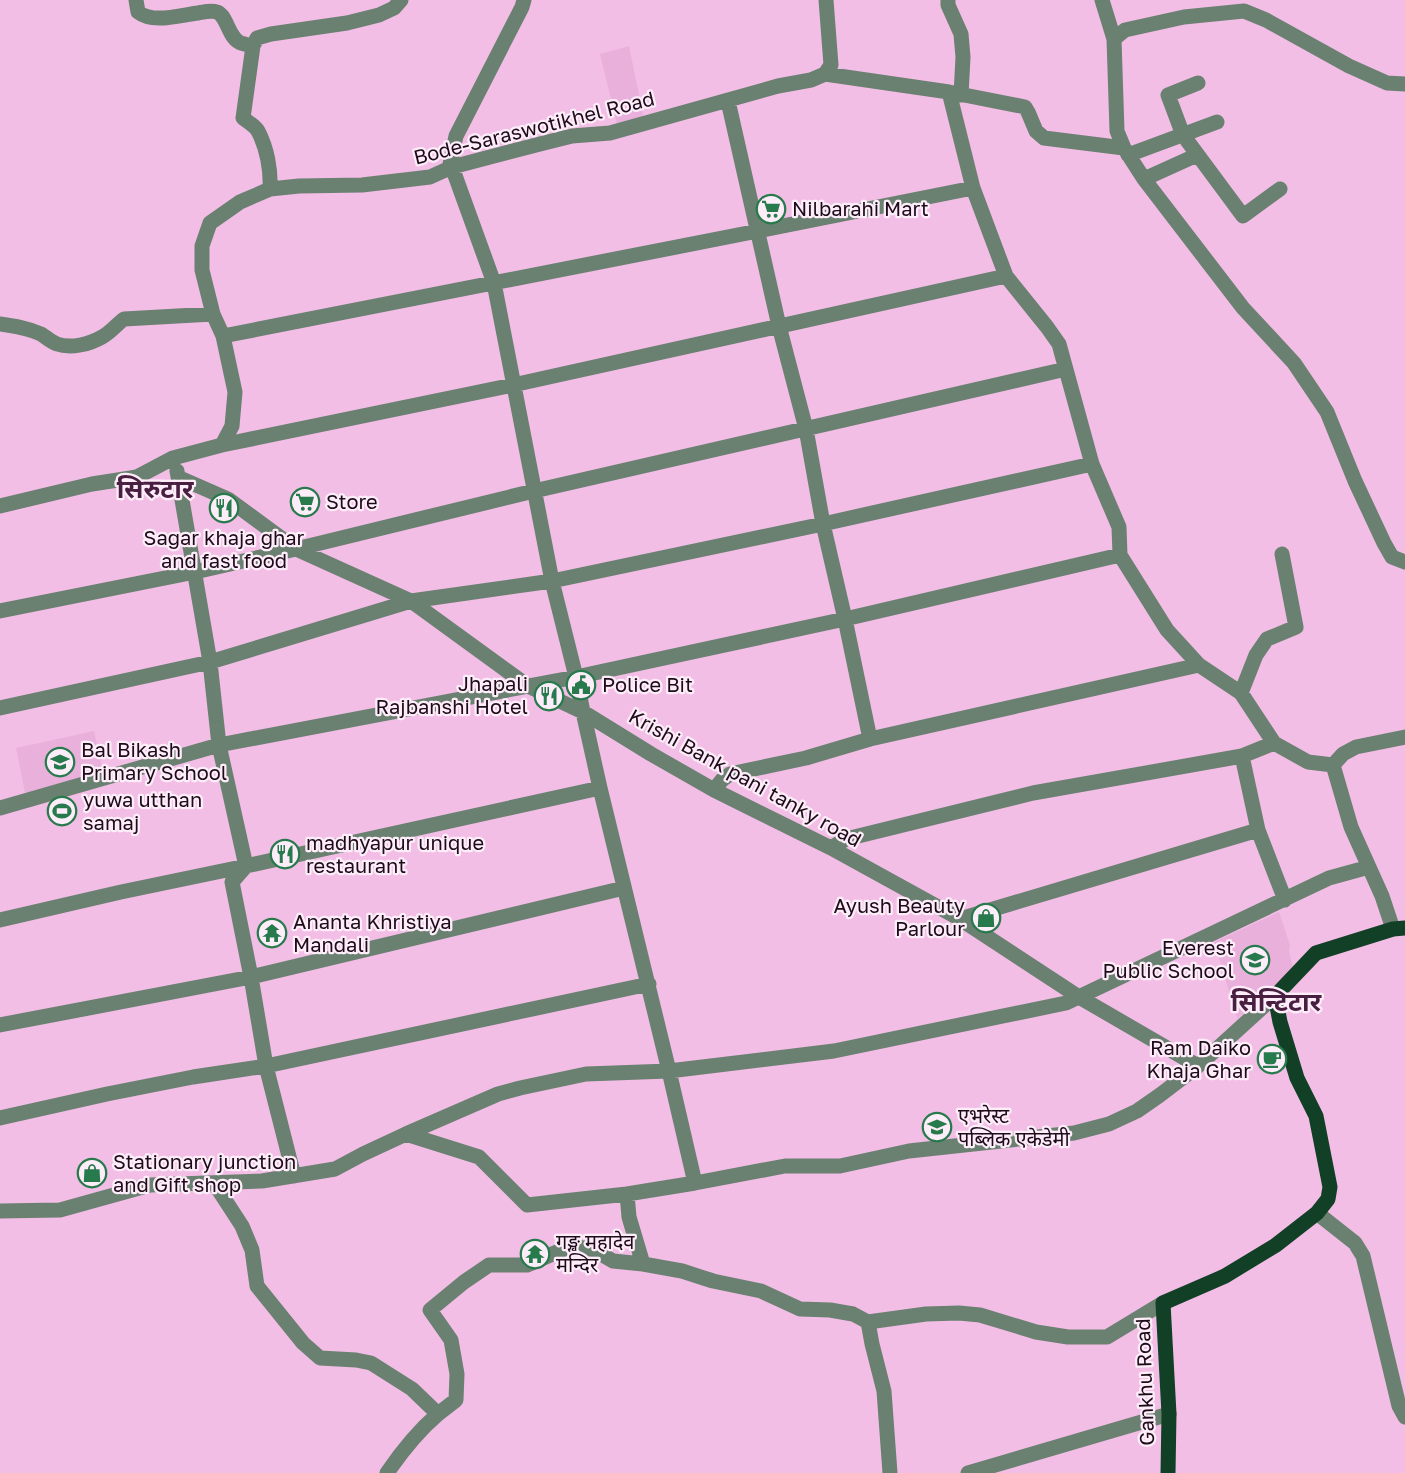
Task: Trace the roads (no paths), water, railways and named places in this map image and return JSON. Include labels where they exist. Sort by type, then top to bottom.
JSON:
[{"type":"main road","points":[[1275,996],[1316,953],[1399,928]]},
{"type":"main road","name":"Gankhu Road","points":[[1168,1473],[1169,1414],[1163,1303],[1225,1276],[1276,1245],[1317,1214],[1328,1199],[1330,1187],[1316,1116],[1296,1078],[1275,996]]},
{"type":"street","points":[[136,0],[138,12],[143,16],[158,18],[217,12],[222,16],[238,42],[253,46]]},
{"type":"street","points":[[270,189],[271,174],[257,129],[243,118],[253,46],[257,38],[347,23],[379,15],[394,8],[401,0]]},
{"type":"street","points":[[524,0],[456,136],[451,168],[494,282],[552,581],[695,1183]]},
{"type":"street","points":[[826,0],[831,65],[825,74],[1025,107],[1036,131],[1044,138],[1126,152],[1217,122]]},
{"type":"street","points":[[948,0],[961,34],[963,57],[955,94],[973,188],[1006,276],[1059,344],[1092,464],[1119,527],[1120,555],[1167,630],[1199,665],[1241,693],[1274,743],[1308,762],[1333,765]]},
{"type":"street","points":[[1102,0],[1114,39],[1117,131],[1126,152],[1144,179],[1243,308],[1301,373],[1327,412],[1354,481],[1384,543],[1392,556],[1405,562]]},
{"type":"street","points":[[1114,39],[1125,30],[1184,17],[1244,11],[1266,20],[1349,66],[1387,83],[1405,84]]},
{"type":"street","name":"Bode-Saraswotikhel Road","points":[[222,445],[232,426],[235,392],[223,336],[213,314],[202,270],[202,246],[210,223],[240,202],[270,189],[362,184],[430,177],[451,168],[572,136],[610,133],[778,86],[811,80],[825,74]]},
{"type":"street","points":[[1198,83],[1168,94],[1182,135],[1243,216],[1280,189]]},
{"type":"street","points":[[728,100],[779,326],[806,429],[823,524],[870,739]]},
{"type":"street","points":[[1144,179],[1197,155]]},
{"type":"street","points":[[223,336],[973,188]]},
{"type":"street","points":[[0,506],[92,484],[137,477],[173,458],[222,445],[513,385],[1006,276]]},
{"type":"street","points":[[0,324],[23,328],[42,334],[57,344],[73,346],[105,336],[124,319],[213,314]]},
{"type":"street","points":[[0,611],[195,572],[534,491],[1066,369]]},
{"type":"street","points":[[173,458],[180,478],[210,662],[219,745],[246,866]]},
{"type":"street","points":[[0,708],[210,662],[411,601],[552,581],[1092,464]]},
{"type":"street","name":"Krishi Bank pani tanky road","points":[[180,478],[228,499],[296,549],[411,601],[528,686],[583,712],[714,790],[831,848],[960,919],[1079,997],[1198,1066]]},
{"type":"street","points":[[1241,693],[1256,655],[1267,639],[1296,627],[1282,554]]},
{"type":"street","points":[[0,808],[219,745],[576,677],[845,619],[1120,555]]},
{"type":"street","points":[[714,790],[730,774],[806,758],[870,739],[1199,665]]},
{"type":"street","points":[[1333,765],[1343,754],[1356,747],[1405,737]]},
{"type":"street","points":[[831,848],[846,840],[1033,793],[1242,756],[1274,743]]},
{"type":"street","points":[[1242,756],[1258,830],[1285,900]]},
{"type":"street","points":[[1333,765],[1352,827],[1382,896],[1399,928]]},
{"type":"street","points":[[0,920],[600,788]]},
{"type":"street","points":[[960,919],[1258,830]]},
{"type":"street","points":[[246,866],[232,882],[266,1066],[294,1176]]},
{"type":"street","points":[[0,1211],[60,1210],[150,1185],[262,1181],[335,1169],[406,1134],[498,1094],[520,1088],[586,1074],[669,1071],[834,1051],[1066,1003],[1329,878],[1369,867]]},
{"type":"street","points":[[0,1025],[251,976],[624,888]]},
{"type":"street","points":[[0,1118],[106,1094],[266,1066],[649,984]]},
{"type":"street","points":[[406,1134],[479,1157],[527,1205],[627,1194],[785,1166],[840,1166],[909,1151],[1074,1133],[1109,1124],[1137,1111],[1198,1066],[1275,996]]},
{"type":"street","points":[[214,1183],[242,1226],[252,1250],[257,1286],[303,1342],[320,1358],[371,1363],[412,1389],[438,1414]]},
{"type":"street","points":[[627,1194],[629,1217],[643,1264]]},
{"type":"street","points":[[1317,1214],[1355,1243],[1363,1256],[1399,1406],[1405,1417]]},
{"type":"street","points":[[387,1473],[405,1446],[456,1400],[457,1374],[451,1340],[430,1310],[489,1265],[527,1265],[571,1246],[594,1250],[613,1261],[682,1271],[713,1281],[761,1291],[800,1309],[830,1310],[853,1314],[868,1322],[926,1314],[958,1313],[980,1315],[1036,1332],[1068,1337],[1107,1337],[1163,1303]]},
{"type":"street","points":[[868,1322],[884,1391],[890,1473]]},
{"type":"street","points":[[968,1473],[1169,1414]]},
{"type":"place","name":"Nilbarahi Mart","points":[[771,209]]},
{"type":"place","name":"Store","points":[[305,502]]},
{"type":"place","name":"Sagar khaja ghar and fast food","points":[[224,508]]},
{"type":"place","name":"Police Bit","points":[[581,685]]},
{"type":"place","name":"Jhapali Rajbanshi Hotel","points":[[549,696]]},
{"type":"place","name":"Bal Bikash Primary School","points":[[60,762]]},
{"type":"place","name":"yuwa utthan samaj","points":[[62,811]]},
{"type":"place","name":"madhyapur unique restaurant","points":[[285,854]]},
{"type":"place","name":"Ayush Beauty Parlour","points":[[986,918]]},
{"type":"place","name":"Ananta Khristiya Mandali","points":[[272,933]]},
{"type":"place","name":"Everest Public School","points":[[1255,960]]},
{"type":"place","name":"Ram Daiko Khaja Ghar","points":[[1272,1059]]},
{"type":"place","name":"एभरेस्ट पब्लिक एकेडेमी","points":[[937,1127]]},
{"type":"place","name":"Stationary junction and Gift shop","points":[[92,1173]]},
{"type":"place","name":"गङ्खु महादेव मन्दिर","points":[[535,1254]]},
{"type":"district","name":"सिरुटार","points":[[155,489]]},
{"type":"district","name":"सिन्टिटार","points":[[1276,1002]]}]
